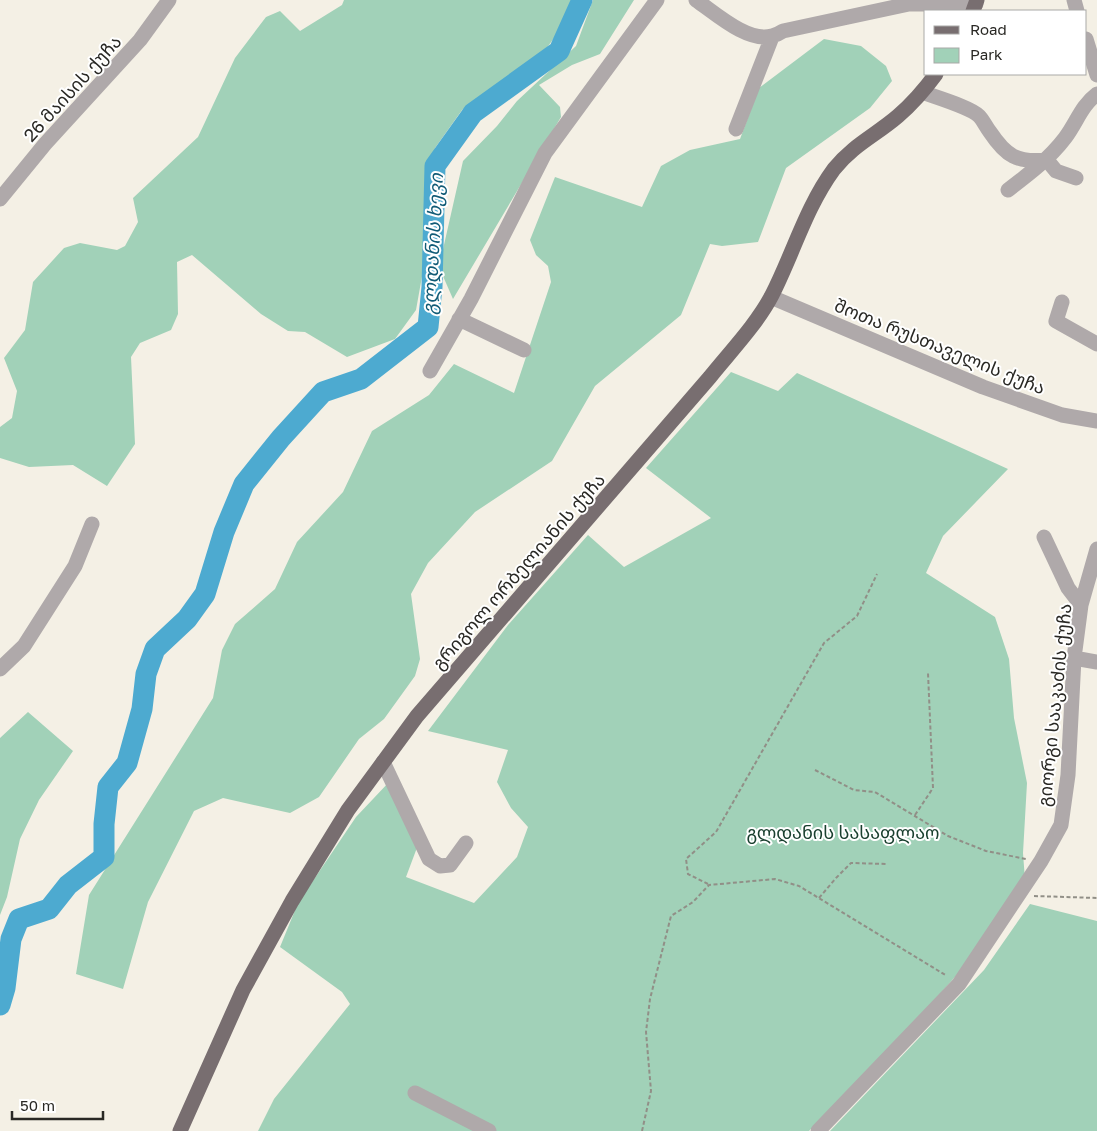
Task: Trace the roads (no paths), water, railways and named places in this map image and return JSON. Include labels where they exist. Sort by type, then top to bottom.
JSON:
[{"type":"main road","name":"გრიგოლ ორბელიანის ქუჩა","points":[[180,1131],[243,990],[292,901],[348,810],[418,716],[710,377],[748,330],[771,297],[813,203],[834,169],[859,143],[898,116],[922,92],[935,75]]},
{"type":"street","name":"26 მაისის ქუჩა","points":[[0,199],[46,144],[140,40],[170,0]]},
{"type":"street","points":[[430,371],[545,153],[657,0]]},
{"type":"street","points":[[696,0],[737,29],[760,37],[772,37],[783,31],[909,4],[975,5]]},
{"type":"street","points":[[736,129],[772,37]]},
{"type":"street","points":[[1087,42],[1097,75]]},
{"type":"street","points":[[922,92],[968,109],[979,116],[1000,148],[1008,154],[1029,161],[1047,160]]},
{"type":"street","points":[[1008,190],[1047,160],[1066,136],[1086,102],[1097,94]]},
{"type":"street","points":[[1047,160],[1056,171],[1076,178]]},
{"type":"street","name":"შოთა რუსთაველის ქუჩა","points":[[771,297],[984,387],[1062,415],[1097,421]]},
{"type":"street","points":[[1062,302],[1056,321],[1097,344]]},
{"type":"street","points":[[459,319],[524,350]]},
{"type":"street","points":[[0,668],[24,646],[75,566],[92,524]]},
{"type":"street","points":[[1044,537],[1068,588],[1081,605]]},
{"type":"street","name":"გიორგი სააკაძის ქუჩა","points":[[818,1131],[959,984],[1041,861],[1061,825],[1068,775],[1074,658],[1081,605],[1097,549]]},
{"type":"street","points":[[1074,658],[1097,662]]},
{"type":"street","points":[[383,762],[429,859],[440,866],[450,865],[466,843]]},
{"type":"street","points":[[415,1093],[488,1131]]},
{"type":"waterway","name":"გლდანის ხევი","points":[[0,1005],[5,988],[11,939],[19,919],[49,909],[68,885],[104,857],[104,824],[108,787],[127,763],[142,709],[146,674],[155,649],[187,619],[205,594],[224,532],[244,484],[281,438],[323,392],[361,379],[428,327],[432,287],[435,166],[473,113],[559,51],[582,0]]},
{"type":"park label","name":"გლდანის სასაფლაო","points":[[843,832]]}]
